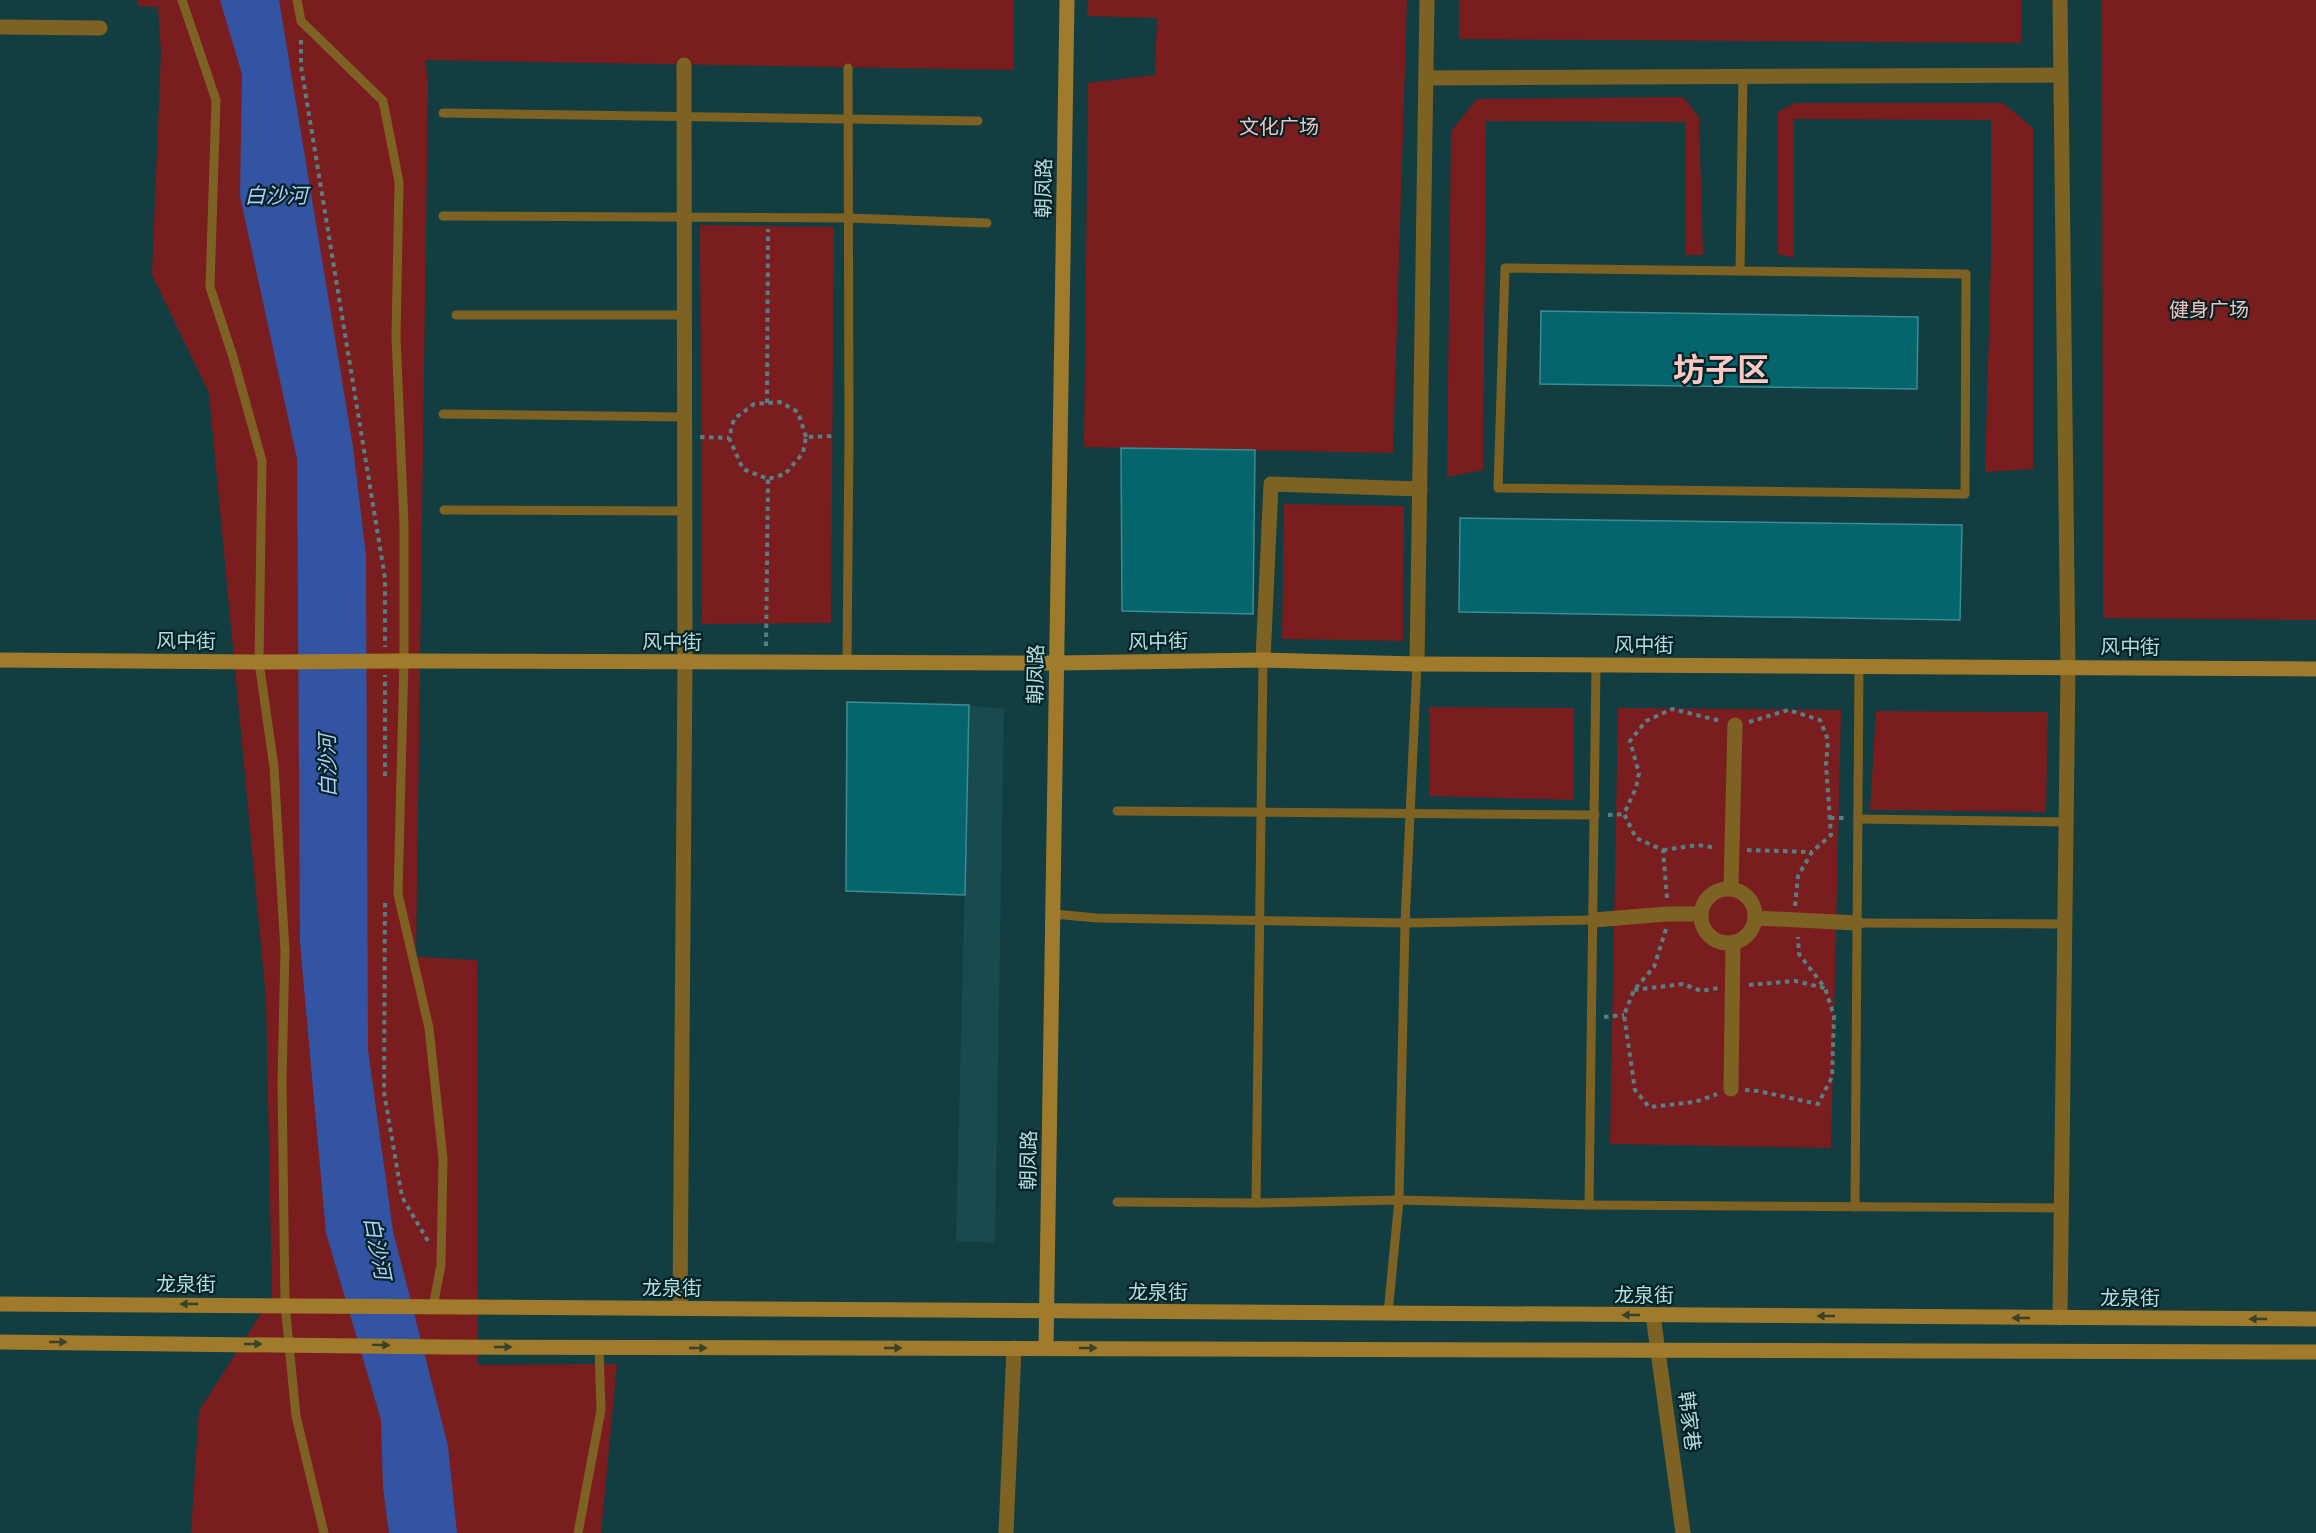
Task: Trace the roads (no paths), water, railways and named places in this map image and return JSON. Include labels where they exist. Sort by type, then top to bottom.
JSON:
[{"type":"street","name":"朝凤路","points":[[1046,1348],[1067,0]]},
{"type":"street","points":[[1417,664],[1427,0]]},
{"type":"street","points":[[2060,0],[2068,667],[2060,1318]]},
{"type":"street","points":[[0,27],[100,28]]},
{"type":"street","points":[[680,1308],[685,662],[684,65]]},
{"type":"street","points":[[1426,78],[2061,75]]},
{"type":"street","points":[[1263,660],[1271,484],[1420,489]]},
{"type":"street","name":"风中街","points":[[0,660],[1057,663],[1263,660],[1417,664],[2316,669]]},
{"type":"street","points":[[1731,888],[1735,724]]},
{"type":"street","points":[[1731,888],[1746,895],[1752,902],[1756,918],[1748,935],[1733,943],[1725,943],[1710,936],[1705,930],[1701,914],[1707,898],[1722,889],[1731,888]]},
{"type":"street","points":[[1594,920],[1667,914],[1701,914]]},
{"type":"street","points":[[1756,918],[1857,923]]},
{"type":"street","points":[[1731,1089],[1733,943]]},
{"type":"street","name":"龙泉街","points":[[0,1304],[310,1304],[431,1307],[2316,1320]]},
{"type":"street","name":"韩家巷","points":[[1653,1315],[1660,1350],[1683,1533]]},
{"type":"street","points":[[0,1342],[445,1347],[2316,1352]]},
{"type":"street","points":[[1006,1533],[1014,1348]]},
{"type":"lane","points":[[182,0],[216,100],[210,287],[234,357],[262,460],[264,662],[274,767],[285,951],[282,1082],[285,1304],[296,1416],[324,1533]]},
{"type":"lane","points":[[297,0],[301,21],[383,101],[399,182],[396,337],[404,524],[398,894],[429,1028],[443,1159],[441,1265],[431,1307]]},
{"type":"lane","points":[[847,662],[848,68]]},
{"type":"lane","points":[[1740,271],[1743,76]]},
{"type":"lane","points":[[443,113],[978,121]]},
{"type":"lane","points":[[442,216],[848,218],[987,223]]},
{"type":"lane","points":[[1505,268],[1740,271],[1966,274],[1965,494],[1498,488],[1505,268]]},
{"type":"lane","points":[[456,315],[684,315]]},
{"type":"lane","points":[[443,414],[685,417]]},
{"type":"lane","points":[[444,510],[685,511]]},
{"type":"lane","points":[[1256,1203],[1263,660]]},
{"type":"lane","points":[[1388,1313],[1399,1200],[1405,923],[1417,664]]},
{"type":"lane","points":[[1589,1205],[1596,665]]},
{"type":"lane","points":[[1855,1207],[1859,666]]},
{"type":"lane","points":[[1117,811],[1595,815]]},
{"type":"lane","points":[[1858,819],[2066,822]]},
{"type":"lane","points":[[1053,914],[1097,918],[1405,923],[1594,920]]},
{"type":"lane","points":[[1857,923],[2065,924]]},
{"type":"lane","points":[[1117,1202],[1256,1203],[1399,1200],[1589,1205],[2061,1208]]},
{"type":"lane","points":[[578,1533],[601,1410],[599,1347]]},
{"type":"water","name":"白沙河","points":[[220,0],[279,0],[353,447],[366,555],[368,1050],[393,1231],[448,1446],[457,1533],[389,1533],[383,1487],[381,1420],[326,1233],[300,943],[297,459],[240,196],[242,74]]},
{"type":"district","name":"坊子区","points":[[1721,369]]},
{"type":"park label","name":"文化广场","points":[[1279,126]]},
{"type":"park label","name":"健身广场","points":[[2209,309]]}]
